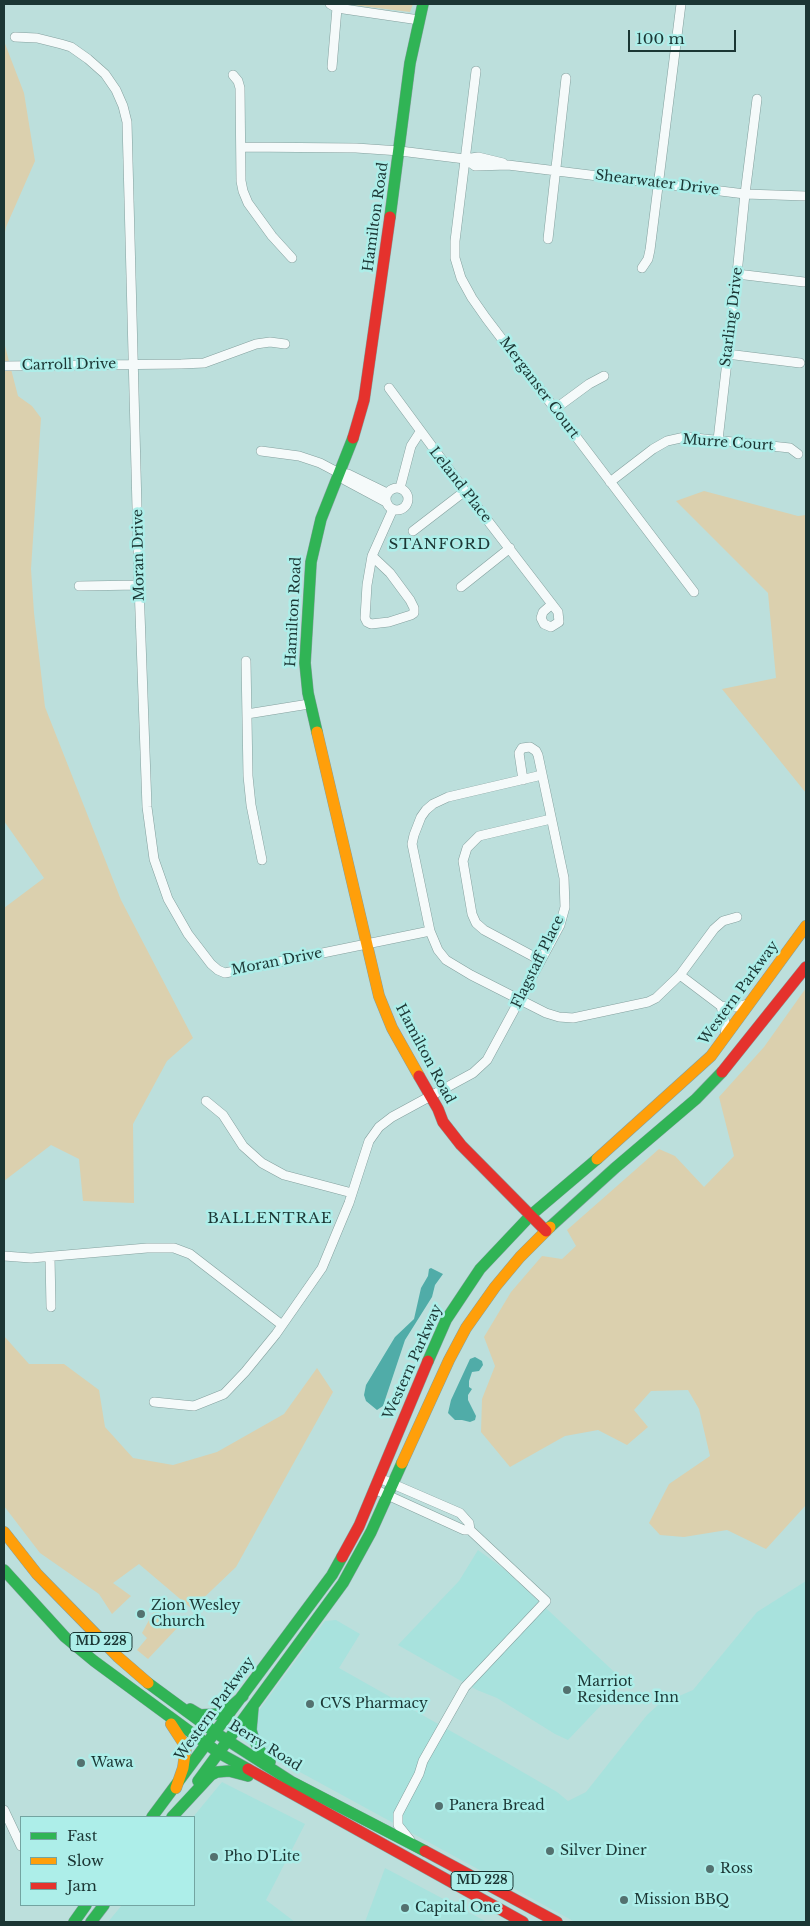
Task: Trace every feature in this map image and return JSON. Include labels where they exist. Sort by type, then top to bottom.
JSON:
[{"type":"main road","name":"Hamilton Road","points":[[423,4],[410,64],[400,151],[364,400],[357,427],[320,518],[311,562],[305,663],[309,704],[379,996],[392,1028],[443,1122],[461,1145],[546,1231]]},
{"type":"main road","name":"Western Parkway","points":[[153,1816],[176,1788],[332,1575],[351,1543],[446,1320],[480,1269],[530,1215],[580,1174],[711,1056],[806,926]]},
{"type":"main road","name":"Western Parkway","points":[[173,1816],[343,1583],[366,1540],[428,1405],[466,1328],[501,1280],[520,1257],[546,1231],[615,1168],[696,1099],[728,1068],[806,967]]},
{"type":"main road","name":"Berry Road","points":[[4,1532],[37,1574],[118,1657],[163,1695],[216,1733],[281,1774],[557,1922]]},
{"type":"main road","name":"Berry Road","points":[[4,1570],[65,1637],[207,1745],[523,1922]]},
{"type":"main road","points":[[163,1695],[200,1715],[226,1711],[243,1696]]},
{"type":"main road","points":[[253,1707],[251,1730],[256,1744],[281,1774]]},
{"type":"main road","points":[[163,1713],[186,1747],[183,1768],[176,1788]]},
{"type":"main road","points":[[173,1816],[205,1780],[217,1772],[236,1772],[280,1787]]},
{"type":"main road","points":[[74,1922],[85,1906]]},
{"type":"main road","points":[[91,1922],[103,1906]]},
{"type":"street","points":[[642,268],[648,259],[650,250],[681,4]]},
{"type":"street","points":[[332,67],[334,6],[419,20]]},
{"type":"street","name":"Moran Drive","points":[[15,38],[50,40],[79,52],[111,82],[123,106],[129,131],[139,584],[147,807],[154,859],[168,899],[188,934],[211,964],[225,973],[430,931]]},
{"type":"street","name":"Merganser Court","points":[[476,71],[455,241],[455,258],[462,278],[472,298],[486,318],[694,592]]},
{"type":"street","points":[[234,74],[240,88],[241,181],[248,203],[272,236],[292,258]]},
{"type":"street","points":[[548,239],[566,78]]},
{"type":"street","name":"Starling Drive","points":[[718,440],[744,194],[758,99]]},
{"type":"street","name":"Shearwater Drive","points":[[241,147],[320,146],[400,151],[465,160],[478,157],[508,164],[658,184],[744,194],[806,196]]},
{"type":"street","points":[[737,274],[804,282]]},
{"type":"street","name":"Carroll Drive","points":[[4,366],[134,365],[204,362],[256,344],[270,342],[285,344]]},
{"type":"street","points":[[727,354],[800,363]]},
{"type":"street","points":[[555,409],[589,384],[604,376]]},
{"type":"street","name":"Leland Place","points":[[388,388],[552,604]]},
{"type":"street","points":[[400,488],[406,460],[420,432]]},
{"type":"street","name":"Murre Court","points":[[610,482],[653,449],[667,441],[685,437],[790,448],[798,454]]},
{"type":"street","points":[[261,451],[309,459],[339,473],[345,480],[387,497]]},
{"type":"street","points":[[392,488],[400,488],[408,496],[407,504],[401,509],[393,509],[388,506],[387,497],[392,488]]},
{"type":"street","points":[[413,531],[465,491]]},
{"type":"street","points":[[372,556],[390,573],[410,600],[414,608],[412,615],[388,622],[371,624],[365,618],[367,585],[372,556],[393,509]]},
{"type":"street","points":[[461,587],[510,548]]},
{"type":"street","points":[[79,586],[139,584]]},
{"type":"street","points":[[246,661],[248,779],[251,806],[262,860]]},
{"type":"street","points":[[247,714],[309,704]]},
{"type":"street","name":"Flagstaff Place","points":[[154,1402],[194,1406],[224,1394],[245,1372],[282,1325],[322,1268],[352,1193],[369,1141],[379,1127],[392,1117],[473,1073],[483,1065],[560,925],[566,898],[564,878],[536,751],[526,747],[522,748],[519,753],[523,780]]},
{"type":"street","points":[[542,775],[448,796],[433,804],[421,818],[412,844],[430,931],[438,950],[446,960],[520,1000],[559,1017],[573,1018],[648,1002],[656,998],[680,975],[714,930],[724,920],[737,917]]},
{"type":"street","points":[[540,960],[484,930],[476,923],[472,914],[462,861],[468,848],[479,836],[551,819]]},
{"type":"street","points":[[680,975],[721,1006],[749,1004]]},
{"type":"street","points":[[721,1006],[726,1028],[725,1037]]},
{"type":"street","points":[[206,1101],[223,1115],[243,1146],[262,1163],[284,1175],[352,1193]]},
{"type":"street","points":[[4,1256],[30,1258],[147,1248],[174,1248],[190,1254],[282,1325]]},
{"type":"street","points":[[50,1257],[52,1307]]},
{"type":"street","points":[[379,1478],[460,1513],[469,1522],[470,1530],[546,1601],[465,1687],[423,1760],[419,1774],[398,1814],[398,1825],[413,1845]]},
{"type":"street","points":[[374,1489],[464,1530],[470,1530]]},
{"type":"street","points":[[4,1810],[20,1844]]},
{"type":"shaded area","points":[[345,4],[413,4],[410,12]]},
{"type":"shaded area","points":[[4,41],[24,93],[35,161],[6,227],[4,237]]},
{"type":"shaded area","points":[[4,342],[18,396],[32,406],[41,418],[31,569],[45,707],[121,900],[193,1038],[167,1061],[133,1124],[134,1203],[83,1201],[79,1159],[51,1145],[4,1181],[4,908],[44,878],[4,821]]},
{"type":"shaded area","points":[[704,491],[798,516],[806,515],[806,793],[722,689],[776,678],[768,593],[676,501]]},
{"type":"shaded area","points":[[806,988],[806,1505],[766,1549],[727,1530],[684,1537],[660,1535],[649,1523],[669,1484],[710,1456],[699,1409],[688,1390],[651,1391],[634,1410],[648,1427],[627,1445],[598,1430],[565,1436],[510,1467],[481,1432],[482,1399],[495,1366],[484,1337],[511,1292],[542,1256],[562,1259],[576,1246],[567,1230],[659,1149],[675,1156],[704,1187],[734,1156],[719,1097],[764,1047]]},
{"type":"shaded area","points":[[431,1268],[443,1274],[435,1285],[432,1297],[405,1340],[383,1406],[377,1410],[366,1401],[364,1395],[366,1385],[395,1337],[414,1319],[421,1288]]},
{"type":"shaded area","points":[[4,1336],[29,1364],[64,1364],[99,1390],[105,1427],[133,1458],[173,1465],[217,1452],[284,1414],[317,1368],[333,1392],[236,1567],[192,1609],[139,1564],[113,1583],[131,1596],[112,1614],[99,1594],[40,1553],[4,1506]]},
{"type":"shaded area","points":[[475,1357],[482,1361],[483,1365],[479,1371],[472,1372],[469,1381],[469,1387],[472,1389],[468,1395],[468,1400],[476,1416],[475,1420],[470,1422],[455,1420],[448,1413],[451,1400],[470,1359]]},
{"type":"shaded area","points":[[478,1550],[504,1569],[624,1681],[568,1740],[497,1698],[477,1690],[398,1645],[459,1581]]},
{"type":"shaded area","points":[[806,1581],[806,1922],[575,1922],[265,1753],[257,1739],[257,1713],[325,1621],[336,1620],[360,1634],[339,1668],[502,1760],[557,1792],[568,1801],[586,1792],[647,1715],[658,1705],[693,1690],[757,1612]]},
{"type":"shaded area","points":[[155,1609],[179,1626],[148,1659],[137,1650],[147,1638],[142,1633]]},
{"type":"shaded area","points":[[222,1782],[305,1824],[266,1900],[295,1922],[108,1922],[121,1906],[195,1906],[194,1816]]},
{"type":"shaded area","points":[[385,1868],[487,1922],[365,1922]]},
{"type":"traffic: fast","points":[[390,217],[410,63],[423,4]]},
{"type":"traffic: fast","points":[[317,732],[308,693],[305,663],[311,562],[321,519],[353,438]]},
{"type":"traffic: fast","points":[[550,1227],[615,1168],[696,1099],[722,1072]]},
{"type":"traffic: fast","points":[[428,1361],[446,1320],[480,1269],[531,1215],[597,1159]]},
{"type":"traffic: fast","points":[[198,1781],[343,1583],[371,1532],[402,1463]]},
{"type":"traffic: fast","points":[[153,1816],[332,1575],[342,1557]]},
{"type":"traffic: fast","points":[[4,1570],[65,1637],[94,1661],[219,1753],[248,1769]]},
{"type":"traffic: fast","points":[[148,1683],[216,1733],[292,1782],[425,1851]]},
{"type":"traffic: fast","points":[[190,1709],[200,1715],[216,1714],[226,1711],[243,1696]]},
{"type":"traffic: fast","points":[[253,1707],[251,1730],[253,1737],[260,1751],[270,1762]]},
{"type":"traffic: fast","points":[[173,1816],[211,1775],[217,1772],[229,1771],[248,1776]]},
{"type":"traffic: fast","points":[[74,1922],[85,1906]]},
{"type":"traffic: fast","points":[[91,1922],[103,1906]]},
{"type":"traffic: slow","points":[[317,732],[379,996],[392,1028],[419,1076]]},
{"type":"traffic: slow","points":[[597,1159],[711,1056],[806,926]]},
{"type":"traffic: slow","points":[[402,1463],[449,1360],[466,1328],[495,1287],[520,1257],[550,1227]]},
{"type":"traffic: slow","points":[[4,1532],[37,1574],[118,1657],[148,1683]]},
{"type":"traffic: slow","points":[[171,1724],[186,1747],[183,1768],[176,1788]]},
{"type":"traffic: jam","points":[[353,438],[364,400],[390,217]]},
{"type":"traffic: jam","points":[[722,1072],[806,967]]},
{"type":"traffic: jam","points":[[419,1076],[438,1109],[443,1122],[461,1145],[546,1231]]},
{"type":"traffic: jam","points":[[342,1557],[359,1526],[428,1361]]},
{"type":"traffic: jam","points":[[248,1769],[523,1922]]},
{"type":"traffic: jam","points":[[425,1851],[557,1922]]},
{"type":"place","name":"Zion Wesley Church","points":[[141,1614]]},
{"type":"place","name":"Marriot Residence Inn","points":[[567,1690]]},
{"type":"place","name":"CVS Pharmacy","points":[[310,1704]]},
{"type":"place","name":"Wawa","points":[[81,1763]]},
{"type":"place","name":"Panera Bread","points":[[439,1806]]},
{"type":"place","name":"Silver Diner","points":[[550,1851]]},
{"type":"place","name":"Pho D'Lite","points":[[214,1857]]},
{"type":"place","name":"Ross","points":[[710,1869]]},
{"type":"place","name":"Mission BBQ","points":[[624,1900]]},
{"type":"place","name":"Capital One","points":[[405,1908]]},
{"type":"district","name":"STANFORD","points":[[440,545]]},
{"type":"district","name":"BALLENTRAE","points":[[270,1219]]}]
